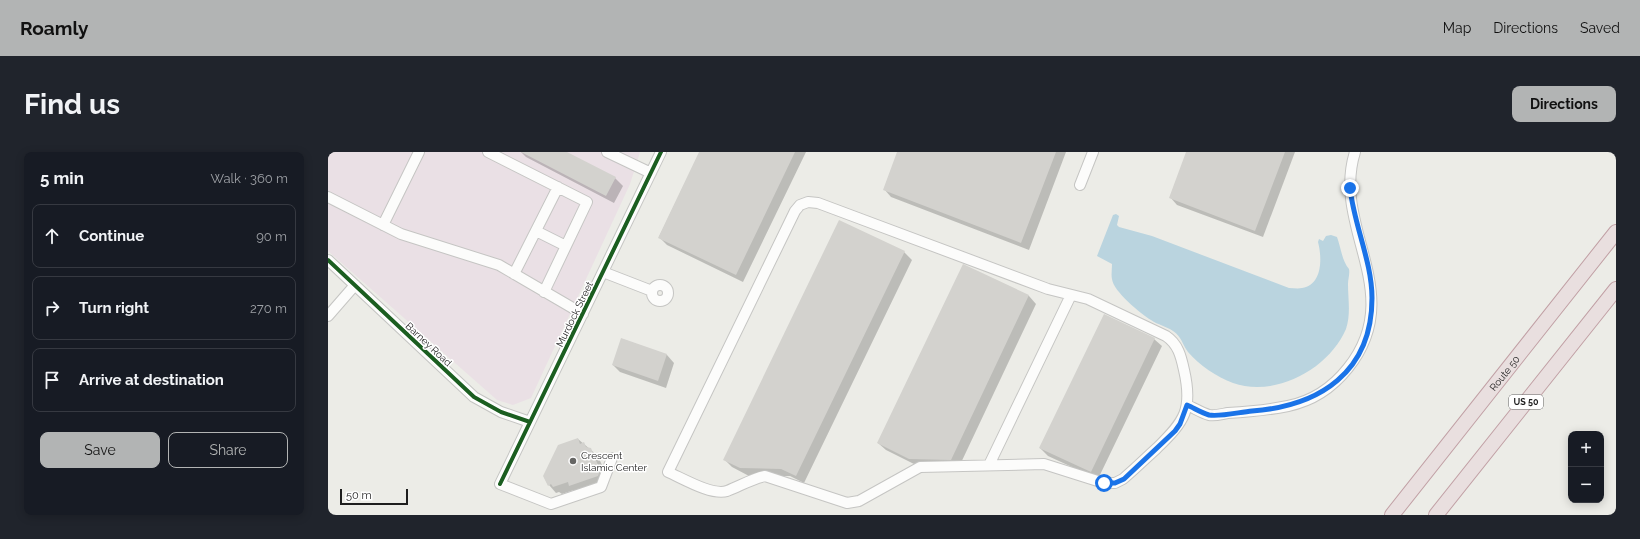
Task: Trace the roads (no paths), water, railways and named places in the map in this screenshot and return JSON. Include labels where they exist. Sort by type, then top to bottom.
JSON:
[{"type":"highway","name":"Route 50","points":[[1392,515],[1616,232]]},
{"type":"highway","name":"US 50","points":[[1436,515],[1616,289]]},
{"type":"street","points":[[383,225],[419,152]]},
{"type":"street","points":[[488,152],[501,155],[588,202],[544,292]]},
{"type":"street","points":[[607,152],[651,173]]},
{"type":"street","name":"Murdock Street","points":[[612,458],[601,487],[551,504],[500,484],[661,152]]},
{"type":"street","points":[[1080,185],[1093,152]]},
{"type":"street","points":[[1187,405],[1210,415],[1270,410],[1293,405],[1312,398],[1329,388],[1342,376],[1356,358],[1370,323],[1372,299],[1371,282],[1352,208],[1350,188],[1351,166],[1355,152]]},
{"type":"street","points":[[514,274],[558,187]]},
{"type":"street","points":[[328,197],[401,234],[499,265],[583,314]]},
{"type":"street","points":[[808,202],[818,203],[1048,289],[1088,299],[1172,340],[1179,351],[1187,382],[1187,405],[1180,424],[1175,431],[1120,482],[1104,483],[1044,464],[920,467],[859,501],[847,503],[765,476],[756,478],[725,491],[714,491],[668,472],[791,218],[800,205],[808,202]]},
{"type":"street","points":[[536,231],[566,246]]},
{"type":"street","name":"Barney Road","points":[[328,260],[474,397],[501,412],[530,422]]},
{"type":"street","points":[[603,272],[652,290]]},
{"type":"street","points":[[328,316],[355,285]]},
{"type":"street","points":[[989,465],[1072,295]]},
{"type":"water","points":[[1116,214],[1119,216],[1117,225],[1119,227],[1152,236],[1289,288],[1302,288],[1309,286],[1314,282],[1319,270],[1320,262],[1319,239],[1323,241],[1326,236],[1331,235],[1337,237],[1343,258],[1349,269],[1349,312],[1346,329],[1338,343],[1327,356],[1314,368],[1299,377],[1266,387],[1249,387],[1233,383],[1221,377],[1192,357],[1176,333],[1146,317],[1128,302],[1117,290],[1112,279],[1112,264],[1097,256],[1113,215]]},
{"type":"place","name":"Crescent Islamic Center","points":[[573,461]]}]
